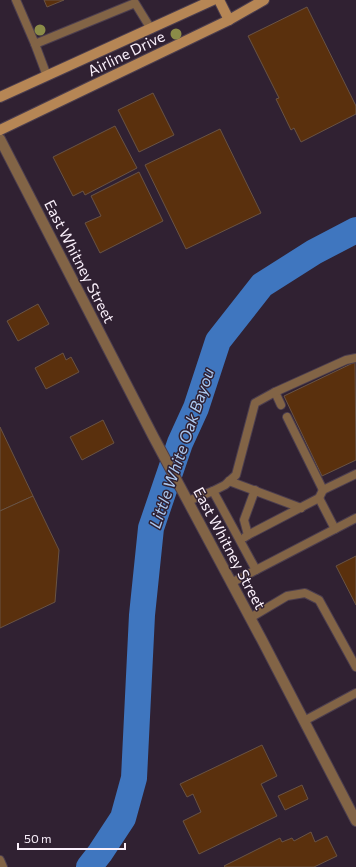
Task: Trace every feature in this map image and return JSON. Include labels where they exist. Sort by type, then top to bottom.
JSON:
[{"type":"main road","name":"Airline Drive","points":[[0,97],[213,0]]},
{"type":"main road","points":[[219,0],[229,20]]},
{"type":"main road","name":"Airline Drive","points":[[0,130],[229,20],[264,0]]},
{"type":"street","name":"East Whitney Street","points":[[0,139],[153,436],[356,821]]},
{"type":"lane","points":[[16,0],[47,76]]},
{"type":"lane","points":[[35,44],[138,2],[150,28]]},
{"type":"lane","points":[[188,501],[225,485],[236,475],[254,403],[346,360],[356,358]]},
{"type":"lane","points":[[275,392],[281,405]]},
{"type":"lane","points":[[286,417],[323,490]]},
{"type":"lane","points":[[240,539],[319,498],[323,490],[356,474]]},
{"type":"lane","points":[[229,481],[301,508]]},
{"type":"lane","points":[[248,535],[244,520],[255,490]]},
{"type":"lane","points":[[213,491],[256,570]]},
{"type":"lane","points":[[319,498],[335,529]]},
{"type":"lane","points":[[231,583],[356,518]]},
{"type":"lane","points":[[250,618],[286,596],[305,592],[319,600],[356,667]]},
{"type":"lane","points":[[304,721],[356,693]]},
{"type":"lane","points":[[0,860],[3,867]]},
{"type":"building","points":[[44,0],[64,0],[47,7]]},
{"type":"building","points":[[307,7],[356,106],[356,114],[301,142],[294,128],[291,130],[276,99],[279,98],[248,36]]},
{"type":"building","points":[[153,93],[174,135],[139,152],[118,110]]},
{"type":"building","points":[[115,126],[137,168],[85,195],[83,191],[73,196],[53,157]]},
{"type":"building","points":[[220,129],[261,213],[186,249],[145,165]]},
{"type":"building","points":[[139,172],[163,221],[100,253],[85,223],[101,216],[91,196]]},
{"type":"building","points":[[38,304],[49,324],[18,341],[7,321]]},
{"type":"building","points":[[63,353],[66,360],[71,357],[79,372],[46,389],[35,368]]},
{"type":"building","points":[[355,362],[356,460],[322,476],[284,396]]},
{"type":"building","points":[[103,420],[114,443],[82,460],[70,437]]},
{"type":"building","points":[[0,427],[33,496],[0,511]]},
{"type":"building","points":[[33,496],[59,550],[55,602],[0,628],[0,511]]},
{"type":"building","points":[[356,556],[356,605],[336,566]]},
{"type":"building","points":[[262,745],[277,776],[261,784],[277,816],[199,854],[183,821],[201,812],[193,794],[187,797],[180,784]]},
{"type":"building","points":[[302,785],[308,799],[285,810],[278,796]]},
{"type":"building","points":[[311,832],[315,842],[327,836],[337,856],[314,867],[224,866],[280,838],[282,842],[292,838],[294,841]]},
{"type":"waterway","name":"Little White Oak Bayou","points":[[89,867],[123,818],[134,778],[142,615],[151,528],[180,443],[196,408],[218,341],[262,285],[314,252],[356,230]]}]
